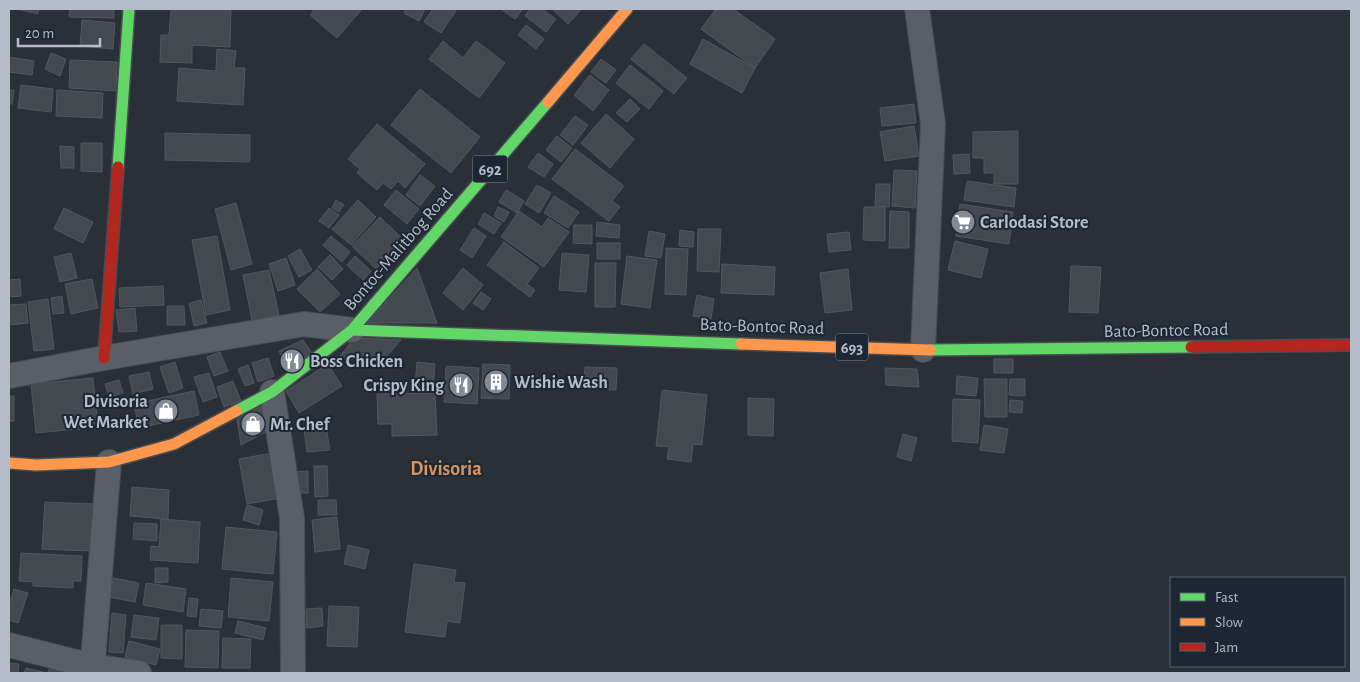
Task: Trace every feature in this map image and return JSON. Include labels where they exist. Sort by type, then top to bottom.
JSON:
[{"type":"main road","points":[[104,358],[129,9]]},
{"type":"main road","name":"Bontoc-Malitbog Road","points":[[352,330],[627,9]]},
{"type":"main road","name":"Bato-Bontoc Road","points":[[352,330],[923,350],[1351,345]]},
{"type":"main road","name":"692","points":[[9,463],[36,465],[109,462],[174,444],[272,392],[352,330]]},
{"type":"street","points":[[917,9],[933,124],[923,350]]},
{"type":"street","points":[[9,376],[304,324],[352,330]]},
{"type":"street","points":[[272,392],[292,518],[293,673]]},
{"type":"street","points":[[92,670],[109,462]]},
{"type":"street","points":[[9,645],[92,670],[139,673]]},
{"type":"building","points":[[18,9],[39,9],[38,14]]},
{"type":"building","points":[[70,9],[114,9],[114,18],[69,17]]},
{"type":"building","points":[[171,9],[231,9],[230,47],[192,45],[192,63],[160,62],[161,35],[169,35]]},
{"type":"building","points":[[315,9],[362,9],[337,38],[310,15]]},
{"type":"building","points":[[406,9],[425,9],[419,21],[404,13]]},
{"type":"building","points":[[433,9],[457,9],[441,33],[424,22]]},
{"type":"building","points":[[501,9],[523,9],[515,19]]},
{"type":"building","points":[[530,9],[542,9],[556,19],[546,32],[525,16]]},
{"type":"building","points":[[552,9],[578,9],[580,11],[568,24]]},
{"type":"building","points":[[716,9],[733,9],[775,39],[755,68],[701,29]]},
{"type":"building","points":[[82,20],[115,23],[113,49],[80,46]]},
{"type":"building","points":[[526,25],[544,39],[536,49],[518,35]]},
{"type":"building","points":[[703,39],[755,68],[742,93],[690,64]]},
{"type":"building","points":[[443,41],[463,58],[476,41],[505,63],[479,98],[429,59]]},
{"type":"building","points":[[644,44],[687,78],[674,94],[631,59]]},
{"type":"building","points":[[217,49],[236,51],[234,68],[245,68],[243,105],[177,101],[179,68],[216,71]]},
{"type":"building","points":[[51,53],[66,59],[60,76],[45,69]]},
{"type":"building","points":[[9,57],[34,61],[32,75],[9,72]]},
{"type":"building","points":[[601,59],[616,70],[606,83],[591,72]]},
{"type":"building","points":[[70,60],[117,62],[116,91],[69,88]]},
{"type":"building","points":[[630,65],[663,91],[649,109],[616,83]]},
{"type":"building","points":[[590,75],[609,90],[593,111],[574,95]]},
{"type":"building","points":[[21,85],[53,89],[51,112],[18,108]]},
{"type":"building","points":[[420,89],[480,137],[451,173],[391,125]]},
{"type":"building","points":[[9,90],[14,90],[12,104],[9,104]]},
{"type":"building","points":[[57,90],[103,93],[102,118],[56,116]]},
{"type":"building","points":[[630,99],[640,109],[627,122],[616,113]]},
{"type":"building","points":[[914,104],[916,123],[882,126],[880,108]]},
{"type":"building","points":[[606,114],[634,139],[610,168],[581,143]]},
{"type":"building","points":[[575,116],[588,125],[573,145],[560,135]]},
{"type":"building","points":[[377,124],[425,164],[405,188],[398,181],[391,189],[383,183],[377,190],[357,173],[360,169],[348,159]]},
{"type":"building","points":[[914,126],[919,156],[885,161],[880,132]]},
{"type":"building","points":[[1018,131],[1018,184],[994,184],[994,173],[984,173],[984,158],[973,158],[973,132]]},
{"type":"building","points":[[165,133],[250,135],[250,162],[165,160]]},
{"type":"building","points":[[557,136],[572,148],[561,162],[546,150]]},
{"type":"building","points":[[81,143],[102,143],[102,172],[81,171]]},
{"type":"building","points":[[60,146],[74,147],[74,168],[61,168]]},
{"type":"building","points":[[575,149],[624,186],[612,201],[620,207],[609,221],[552,179]]},
{"type":"building","points":[[538,153],[553,164],[544,177],[528,167]]},
{"type":"building","points":[[969,154],[970,173],[954,174],[953,155]]},
{"type":"building","points":[[894,170],[917,171],[915,208],[892,206]]},
{"type":"building","points":[[420,175],[435,186],[420,206],[406,195]]},
{"type":"building","points":[[967,181],[1016,188],[1014,207],[964,200]]},
{"type":"building","points":[[876,184],[890,184],[889,207],[875,206]]},
{"type":"building","points":[[537,185],[551,193],[539,213],[525,204]]},
{"type":"building","points":[[396,190],[419,209],[407,224],[384,205]]},
{"type":"building","points":[[506,190],[524,201],[517,213],[499,202]]},
{"type":"building","points":[[554,196],[579,212],[568,228],[544,213]]},
{"type":"building","points":[[336,200],[344,205],[339,212],[332,208]]},
{"type":"building","points":[[358,200],[376,217],[351,245],[332,229]]},
{"type":"building","points":[[236,203],[252,264],[231,270],[215,209]]},
{"type":"building","points":[[960,204],[1013,212],[1009,244],[956,236]]},
{"type":"building","points":[[498,207],[509,212],[504,222],[494,216]]},
{"type":"building","points":[[864,207],[885,207],[885,241],[863,240]]},
{"type":"building","points":[[64,208],[93,222],[83,243],[54,229]]},
{"type":"building","points":[[329,208],[339,215],[329,228],[319,221]]},
{"type":"building","points":[[519,211],[542,227],[548,218],[569,232],[544,267],[501,237]]},
{"type":"building","points":[[890,211],[909,212],[909,248],[889,248]]},
{"type":"building","points":[[484,213],[501,223],[494,234],[478,224]]},
{"type":"building","points":[[380,217],[404,240],[376,269],[352,246]]},
{"type":"building","points":[[597,222],[620,225],[619,238],[596,236]]},
{"type":"building","points":[[574,225],[592,225],[592,244],[573,243]]},
{"type":"building","points":[[474,228],[486,236],[472,258],[460,250]]},
{"type":"building","points":[[698,229],[721,229],[719,272],[697,271]]},
{"type":"building","points":[[680,230],[694,232],[693,247],[679,246]]},
{"type":"building","points":[[649,231],[665,234],[661,258],[645,256]]},
{"type":"building","points":[[849,232],[851,250],[829,252],[827,234]]},
{"type":"building","points":[[217,236],[230,310],[206,315],[192,240]]},
{"type":"building","points":[[331,236],[350,252],[342,262],[323,245]]},
{"type":"building","points":[[955,241],[988,249],[981,278],[948,270]]},
{"type":"building","points":[[504,242],[539,268],[527,284],[535,290],[530,297],[487,265]]},
{"type":"building","points":[[597,243],[620,243],[620,259],[597,259]]},
{"type":"building","points":[[666,248],[688,249],[686,295],[665,294]]},
{"type":"building","points":[[300,249],[312,270],[299,277],[288,256]]},
{"type":"building","points":[[71,253],[77,278],[60,282],[54,257]]},
{"type":"building","points":[[562,253],[589,255],[586,292],[559,290]]},
{"type":"building","points":[[330,255],[343,269],[332,280],[318,267]]},
{"type":"building","points":[[355,256],[371,271],[363,280],[347,265]]},
{"type":"building","points":[[627,256],[657,260],[650,308],[621,304]]},
{"type":"building","points":[[286,258],[295,285],[278,291],[269,264]]},
{"type":"building","points":[[595,263],[616,263],[615,307],[595,307]]},
{"type":"building","points":[[722,264],[775,267],[774,295],[721,293]]},
{"type":"building","points":[[1071,266],[1101,267],[1098,313],[1069,312]]},
{"type":"building","points":[[417,268],[437,323],[367,323]]},
{"type":"building","points":[[463,268],[483,285],[463,310],[443,293]]},
{"type":"building","points":[[317,269],[340,294],[320,312],[297,289]]},
{"type":"building","points":[[848,269],[852,310],[825,313],[820,273]]},
{"type":"building","points":[[269,270],[279,315],[252,320],[243,275]]},
{"type":"building","points":[[20,279],[21,296],[9,297],[9,280]]},
{"type":"building","points":[[92,279],[98,308],[71,314],[65,284]]},
{"type":"building","points":[[163,286],[164,305],[120,307],[119,288]]},
{"type":"building","points":[[481,292],[491,299],[483,310],[473,303]]},
{"type":"building","points":[[697,295],[714,299],[711,319],[693,316]]},
{"type":"building","points":[[62,296],[64,313],[53,314],[51,298]]},
{"type":"building","points":[[48,299],[54,349],[34,351],[28,302]]},
{"type":"building","points":[[201,300],[207,323],[194,326],[189,303]]},
{"type":"building","points":[[26,304],[28,323],[9,325],[9,305]]},
{"type":"building","points":[[167,306],[184,306],[185,325],[167,325]]},
{"type":"building","points":[[135,308],[137,331],[119,332],[116,310]]},
{"type":"building","points":[[354,338],[401,340],[383,360],[338,359]]},
{"type":"building","name":"Boss Chicken","points":[[303,340],[312,353],[287,368],[279,351]]},
{"type":"building","points":[[220,352],[228,371],[214,376],[207,357]]},
{"type":"building","points":[[268,358],[274,376],[258,382],[252,363]]},
{"type":"building","points":[[994,359],[1013,359],[1013,373],[994,373]]},
{"type":"building","points":[[175,362],[183,388],[169,393],[160,367]]},
{"type":"building","points":[[417,362],[435,364],[433,388],[415,386]]},
{"type":"building","points":[[328,364],[342,386],[299,413],[286,391]]},
{"type":"building","name":"Wishie Wash","points":[[483,364],[510,365],[509,399],[481,398]]},
{"type":"building","points":[[248,365],[254,383],[245,386],[238,369]]},
{"type":"building","name":"Crispy King","points":[[446,366],[479,368],[477,404],[444,402]]},
{"type":"building","points":[[585,367],[617,368],[616,390],[584,388]]},
{"type":"building","points":[[885,368],[917,369],[919,387],[886,385]]},
{"type":"building","points":[[149,372],[153,389],[133,394],[129,376]]},
{"type":"building","points":[[209,373],[217,397],[203,402],[194,377]]},
{"type":"building","points":[[957,376],[978,378],[976,396],[956,394]]},
{"type":"building","points":[[93,378],[98,427],[36,433],[31,384]]},
{"type":"building","points":[[984,379],[1007,379],[1007,417],[985,417]]},
{"type":"building","points":[[1010,379],[1025,379],[1025,396],[1009,395]]},
{"type":"building","points":[[119,380],[123,393],[109,397],[105,384]]},
{"type":"building","points":[[233,381],[241,401],[224,407],[217,387]]},
{"type":"building","points":[[662,390],[707,395],[702,445],[693,444],[691,462],[667,459],[669,447],[656,446]]},
{"type":"building","points":[[194,391],[199,415],[139,428],[134,404]]},
{"type":"building","points":[[435,393],[437,435],[392,436],[392,424],[378,424],[377,394]]},
{"type":"building","points":[[9,396],[14,396],[14,421],[9,421]]},
{"type":"building","points":[[748,398],[774,399],[773,436],[748,435]]},
{"type":"building","points":[[953,399],[980,400],[978,443],[952,441]]},
{"type":"building","points":[[1010,400],[1023,401],[1022,413],[1009,412]]},
{"type":"building","name":"Mr. Chef","points":[[267,403],[269,430],[241,445],[237,418]]},
{"type":"building","points":[[984,425],[1008,429],[1004,453],[980,450]]},
{"type":"building","points":[[326,427],[330,450],[307,452],[304,429]]},
{"type":"building","points":[[903,434],[917,438],[911,461],[897,457]]},
{"type":"building","points":[[272,453],[280,498],[247,504],[239,459]]},
{"type":"building","points":[[314,466],[327,466],[328,496],[315,497]]},
{"type":"building","points":[[308,471],[308,493],[295,493],[294,472]]},
{"type":"building","points":[[132,487],[169,490],[168,519],[130,516]]},
{"type":"building","points":[[318,500],[336,500],[337,515],[318,515]]},
{"type":"building","points":[[45,502],[93,504],[91,551],[42,549]]},
{"type":"building","points":[[247,505],[263,510],[259,525],[243,520]]},
{"type":"building","points":[[337,517],[340,549],[315,552],[312,520]]},
{"type":"building","points":[[161,519],[200,522],[198,563],[150,560],[151,546],[159,547]]},
{"type":"building","points":[[134,523],[157,524],[157,541],[133,539]]},
{"type":"building","points":[[226,527],[277,532],[273,574],[222,569]]},
{"type":"building","points":[[348,545],[369,550],[365,569],[344,564]]},
{"type":"building","points":[[21,553],[82,556],[81,581],[73,581],[73,588],[33,586],[33,582],[19,581]]},
{"type":"building","points":[[414,564],[456,570],[454,582],[465,583],[460,623],[447,621],[445,637],[405,632]]},
{"type":"building","points":[[155,568],[168,568],[168,582],[155,583]]},
{"type":"building","points":[[113,578],[139,583],[135,602],[109,597]]},
{"type":"building","points":[[231,578],[273,582],[269,621],[228,617]]},
{"type":"building","points":[[146,583],[186,589],[183,612],[143,605]]},
{"type":"building","points":[[14,589],[28,593],[18,623],[9,620],[9,605]]},
{"type":"building","points":[[189,598],[198,599],[196,617],[187,616]]},
{"type":"building","points":[[329,606],[359,607],[357,647],[327,646]]},
{"type":"building","points":[[322,608],[323,626],[307,628],[306,609]]},
{"type":"building","points":[[201,609],[223,611],[221,628],[199,626]]},
{"type":"building","points":[[112,613],[126,615],[123,653],[109,652]]},
{"type":"building","points":[[134,615],[159,618],[156,640],[131,637]]},
{"type":"building","points":[[238,621],[266,628],[263,640],[235,633]]},
{"type":"building","points":[[161,625],[182,625],[182,659],[161,658]]},
{"type":"building","points":[[186,630],[219,631],[218,668],[185,667]]},
{"type":"building","points":[[223,638],[251,639],[250,668],[222,668]]},
{"type":"building","points":[[129,641],[160,649],[156,665],[125,657]]},
{"type":"building","points":[[9,663],[19,664],[18,673],[9,673]]},
{"type":"building","points":[[50,666],[70,673],[48,673]]},
{"type":"building","points":[[26,668],[43,672],[43,673],[24,673]]},
{"type":"traffic: fast","points":[[118,167],[129,9]]},
{"type":"traffic: fast","points":[[236,411],[272,392],[352,330],[548,102]]},
{"type":"traffic: fast","points":[[352,330],[741,344]]},
{"type":"traffic: fast","points":[[930,350],[1191,347]]},
{"type":"traffic: slow","points":[[548,102],[627,9]]},
{"type":"traffic: slow","points":[[741,344],[930,350]]},
{"type":"traffic: slow","points":[[9,463],[36,465],[109,462],[174,444],[236,411]]},
{"type":"traffic: jam","points":[[104,358],[118,167]]},
{"type":"traffic: jam","points":[[1191,347],[1351,345]]},
{"type":"place","name":"Carlodasi Store","points":[[963,222]]},
{"type":"place","name":"Boss Chicken","points":[[292,361]]},
{"type":"place","name":"Wishie Wash","points":[[496,382]]},
{"type":"place","name":"Crispy King","points":[[461,385]]},
{"type":"place","name":"Divisoria Wet Market","points":[[166,411]]},
{"type":"place","name":"Mr. Chef","points":[[253,424]]},
{"type":"district","name":"Divisoria","points":[[446,468]]}]
